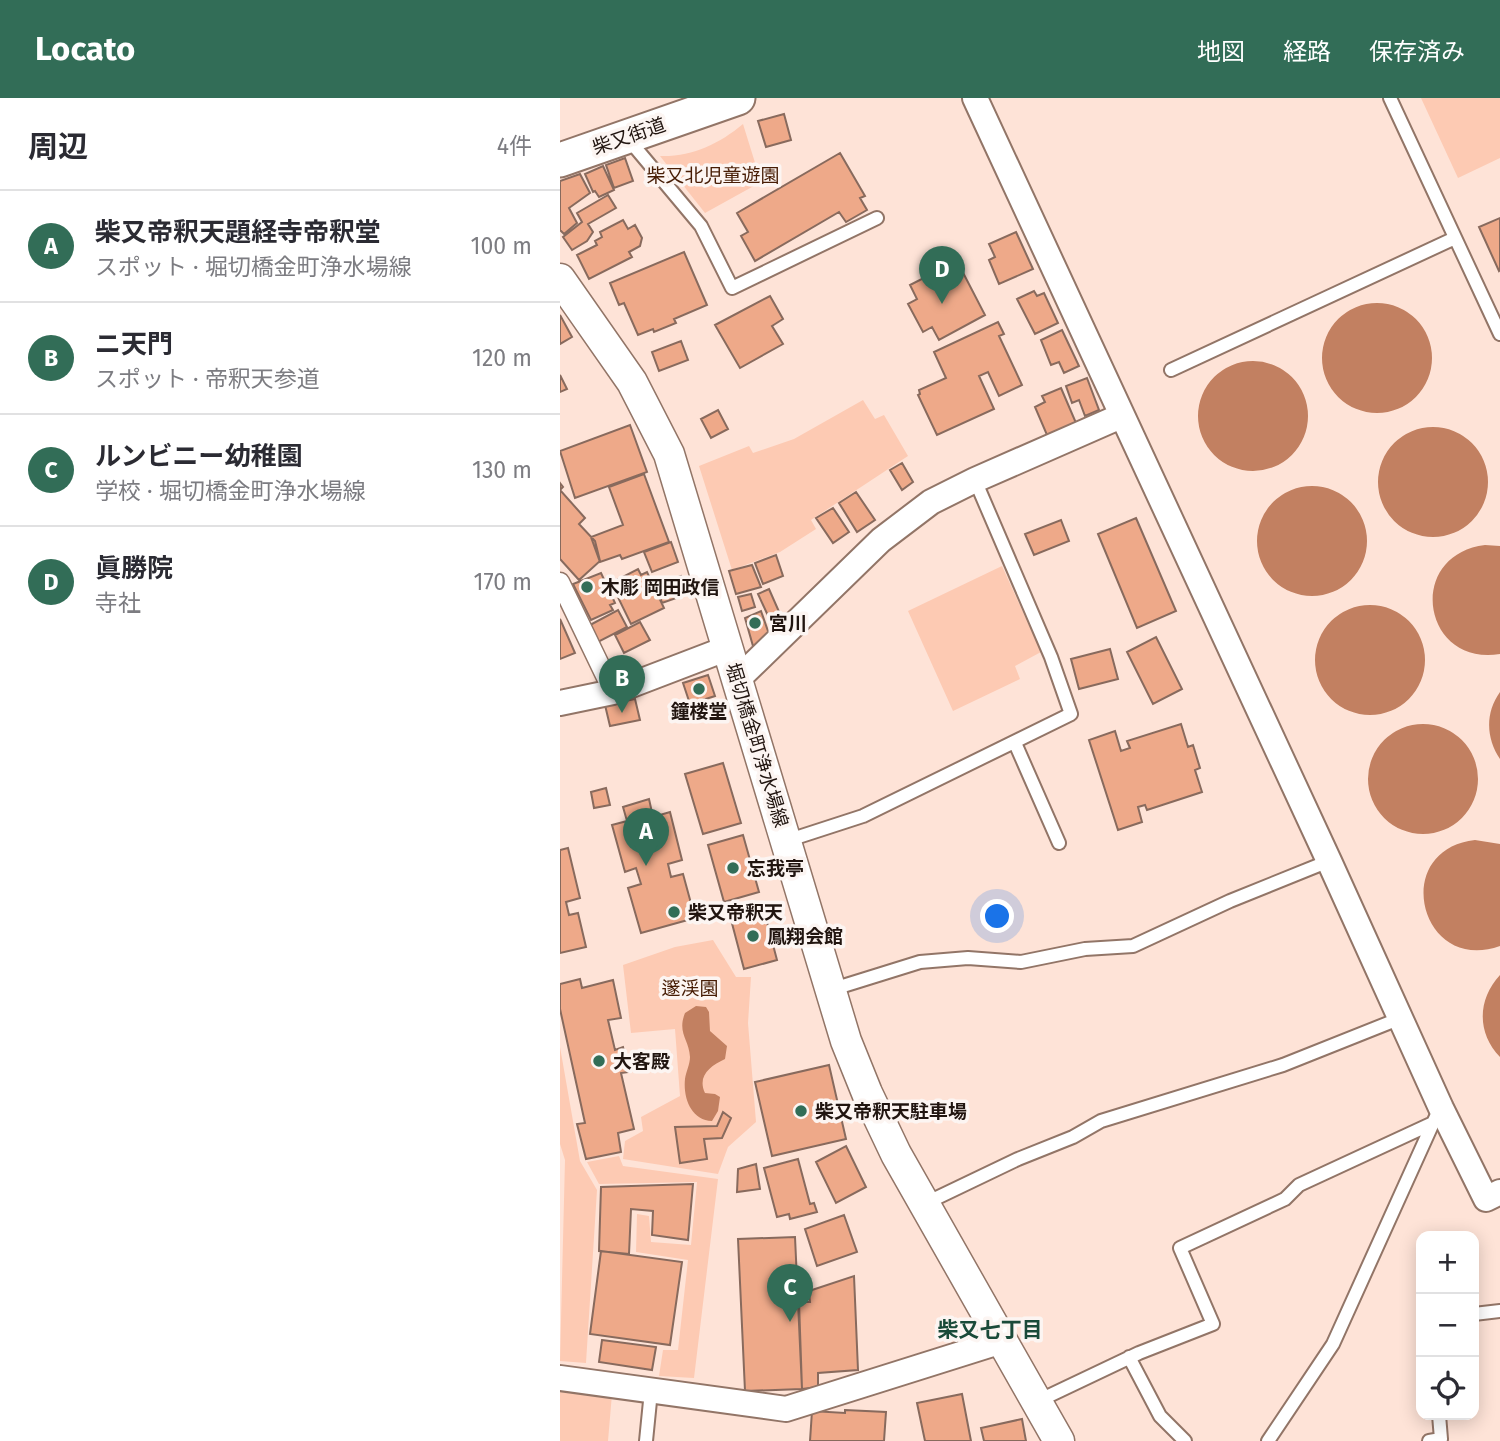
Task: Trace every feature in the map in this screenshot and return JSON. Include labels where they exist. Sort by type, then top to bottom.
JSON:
[{"type":"main road","name":"柴又街道","points":[[560,160],[738,98]]},
{"type":"street","points":[[975,98],[1401,1018],[1437,1115],[1486,1199],[1500,1192]]},
{"type":"street","name":"堀切橋金町浄水場線","points":[[560,279],[632,382],[669,454],[830,990],[846,1041],[867,1093],[895,1154],[1059,1441]]},
{"type":"street","points":[[738,679],[881,540],[931,502],[1121,416]]},
{"type":"street","points":[[560,582],[613,692]]},
{"type":"street","points":[[560,703],[613,692],[728,648]]},
{"type":"street","points":[[560,1378],[786,1409],[1002,1341]]},
{"type":"lane","points":[[1390,98],[1500,334]]},
{"type":"lane","points":[[627,137],[701,226],[732,288],[877,218]]},
{"type":"lane","points":[[1171,370],[1455,238]]},
{"type":"lane","points":[[786,841],[863,817],[1071,714],[1051,657],[975,480]]},
{"type":"lane","points":[[1015,743],[1059,843]]},
{"type":"lane","points":[[830,990],[920,962],[968,958],[1021,962],[1085,948],[1133,946],[1230,901],[1329,861]]},
{"type":"lane","points":[[924,1204],[1018,1159],[1073,1137],[1101,1121],[1283,1065],[1401,1018]]},
{"type":"lane","points":[[1038,1401],[1129,1357],[1213,1324],[1180,1248],[1285,1199],[1298,1185],[1437,1115]]},
{"type":"lane","points":[[1268,1441],[1333,1344],[1437,1115]]},
{"type":"lane","points":[[1479,1313],[1500,1311]]},
{"type":"lane","points":[[1129,1357],[1160,1416],[1185,1441]]},
{"type":"lane","points":[[646,1441],[651,1391]]},
{"type":"lane","points":[[1429,1441],[1441,1439],[1439,1420]]},
{"type":"green space","points":[[1421,98],[1500,98],[1500,158],[1458,178]]},
{"type":"green space","name":"柴又北児童遊園","points":[[743,124],[761,182],[705,213],[660,156],[694,152],[724,138]]},
{"type":"green space","points":[[863,400],[875,419],[884,415],[908,456],[811,520],[816,529],[780,552],[732,570],[699,466],[749,446],[753,453],[794,439]]},
{"type":"green space","points":[[1002,566],[1041,652],[1015,666],[1020,679],[953,711],[908,611]]},
{"type":"green space","name":"邃渓園","points":[[713,940],[736,977],[751,977],[748,1023],[756,1122],[728,1147],[718,1174],[623,1159],[625,1141],[643,1131],[641,1117],[680,1096],[675,1029],[631,1033],[623,965],[675,947]]},
{"type":"green space","points":[[560,1047],[580,1161],[597,1190],[586,1363],[560,1361],[565,1160],[560,1144]]},
{"type":"green space","points":[[619,1156],[623,1166],[718,1179],[694,1378],[659,1376],[663,1350],[678,1350],[688,1260],[636,1252],[637,1214],[649,1216],[651,1242],[691,1245],[697,1182],[599,1184],[587,1162]]},
{"type":"green space","points":[[560,1389],[612,1394],[608,1441],[560,1441]]},
{"type":"shaded area","points":[[1377,303],[1398,307],[1416,319],[1428,337],[1432,358],[1428,379],[1416,397],[1398,409],[1377,413],[1356,409],[1338,397],[1326,379],[1322,358],[1326,337],[1338,319],[1356,307]]},
{"type":"shaded area","points":[[1253,361],[1274,365],[1292,377],[1304,395],[1308,416],[1304,437],[1292,455],[1274,467],[1253,471],[1232,467],[1214,455],[1202,437],[1198,416],[1202,395],[1214,377],[1232,365]]},
{"type":"shaded area","points":[[1433,427],[1454,431],[1472,443],[1484,461],[1488,482],[1484,503],[1472,521],[1454,533],[1433,537],[1412,533],[1394,521],[1382,503],[1378,482],[1382,461],[1394,443],[1412,431]]},
{"type":"shaded area","points":[[1312,486],[1333,490],[1351,502],[1363,520],[1367,541],[1363,562],[1351,580],[1333,592],[1312,596],[1291,592],[1273,580],[1261,562],[1257,541],[1261,520],[1273,502],[1291,490]]},
{"type":"shaded area","points":[[1485,545],[1500,546],[1500,654],[1474,653],[1453,644],[1440,628],[1433,608],[1434,587],[1443,568],[1459,553]]},
{"type":"shaded area","points":[[1370,605],[1391,609],[1409,621],[1421,639],[1425,660],[1421,681],[1409,699],[1391,711],[1370,715],[1349,711],[1331,699],[1319,681],[1315,660],[1319,639],[1331,621],[1349,609]]},
{"type":"shaded area","points":[[1500,692],[1500,759],[1492,743],[1489,726],[1492,708]]},
{"type":"shaded area","points":[[1423,724],[1444,728],[1462,740],[1474,758],[1478,779],[1474,800],[1462,818],[1444,830],[1423,834],[1402,830],[1384,818],[1372,800],[1368,779],[1372,758],[1384,740],[1402,728]]},
{"type":"shaded area","points":[[1475,840],[1500,844],[1500,946],[1472,950],[1450,943],[1434,928],[1425,908],[1424,886],[1431,865],[1448,849]]},
{"type":"shaded area","points":[[1500,975],[1500,1057],[1487,1038],[1483,1016],[1487,995]]},
{"type":"shaded area","points":[[696,1006],[706,1007],[709,1012],[710,1031],[727,1046],[725,1059],[706,1072],[703,1082],[705,1093],[720,1097],[718,1111],[712,1121],[699,1117],[694,1112],[685,1093],[690,1057],[682,1026],[685,1013]]},
{"type":"building","points":[[784,114],[791,140],[766,147],[758,121]]},
{"type":"building","points":[[840,153],[865,196],[860,198],[867,210],[846,222],[839,212],[755,261],[741,236],[748,232],[737,213]]},
{"type":"building","points":[[625,158],[633,181],[614,188],[606,165]]},
{"type":"building","points":[[603,166],[614,190],[599,197],[593,192],[585,174]]},
{"type":"building","points":[[580,174],[590,193],[569,208],[577,223],[564,234],[560,230],[560,181]]},
{"type":"building","points":[[608,195],[616,208],[588,224],[593,232],[587,241],[572,250],[563,237],[582,222],[577,213]]},
{"type":"building","points":[[1500,218],[1500,270],[1499,271],[1479,227]]},
{"type":"building","points":[[623,220],[628,229],[635,225],[642,238],[640,246],[629,252],[632,257],[589,279],[577,255],[597,245],[595,241],[602,237],[600,232]]},
{"type":"building","points":[[1016,232],[1033,269],[999,284],[989,260],[995,257],[989,244]]},
{"type":"building","points":[[684,252],[707,305],[674,319],[676,323],[638,335],[624,303],[619,305],[610,283]]},
{"type":"building","points":[[957,261],[985,315],[939,340],[932,327],[923,332],[908,304],[917,299],[910,285]]},
{"type":"building","points":[[1034,291],[1037,296],[1044,293],[1058,323],[1035,334],[1017,299]]},
{"type":"building","points":[[770,296],[783,319],[772,326],[783,344],[740,368],[715,325]]},
{"type":"building","points":[[560,315],[572,337],[560,344]]},
{"type":"building","points":[[998,322],[1004,334],[999,336],[1022,385],[999,396],[988,372],[979,376],[994,409],[937,435],[918,395],[919,390],[946,378],[934,352]]},
{"type":"building","points":[[1062,330],[1079,366],[1064,373],[1059,362],[1051,365],[1041,340]]},
{"type":"building","points":[[681,341],[688,360],[659,371],[652,352]]},
{"type":"building","points":[[560,375],[567,389],[560,392]]},
{"type":"building","points":[[1087,378],[1099,410],[1085,416],[1079,400],[1072,403],[1066,386]]},
{"type":"building","points":[[1061,388],[1076,423],[1047,435],[1035,407],[1045,402],[1042,396]]},
{"type":"building","points":[[718,410],[728,429],[711,438],[701,419]]},
{"type":"building","points":[[630,425],[647,472],[575,498],[560,451]]},
{"type":"building","points":[[902,463],[913,482],[902,490],[890,470]]},
{"type":"building","points":[[644,474],[669,542],[622,559],[620,555],[600,562],[591,537],[623,525],[609,487]]},
{"type":"building","points":[[560,490],[585,518],[579,524],[595,541],[600,561],[579,580],[560,559]]},
{"type":"building","points":[[856,492],[875,520],[857,532],[839,503]]},
{"type":"building","points":[[833,508],[849,532],[833,543],[816,518]]},
{"type":"building","points":[[1136,518],[1176,611],[1137,628],[1098,534]]},
{"type":"building","points":[[1061,520],[1069,541],[1034,555],[1025,534]]},
{"type":"building","points":[[671,542],[678,562],[652,572],[644,552]]},
{"type":"building","points":[[776,555],[783,576],[763,584],[755,563]]},
{"type":"building","points":[[752,565],[761,587],[736,594],[729,571]]},
{"type":"building","points":[[638,569],[641,575],[647,572],[664,608],[631,624],[611,583]]},
{"type":"building","points":[[601,573],[615,603],[610,605],[613,610],[591,620],[573,584]]},
{"type":"building","points":[[681,576],[688,594],[662,603],[656,585]]},
{"type":"building","points":[[769,589],[784,623],[775,631],[758,594]]},
{"type":"building","points":[[751,594],[755,607],[742,611],[738,597]]},
{"type":"building","points":[[618,610],[627,627],[598,642],[590,625]]},
{"type":"building","points":[[761,611],[769,634],[758,645],[753,646],[745,618]]},
{"type":"building","points":[[560,619],[575,653],[560,659]]},
{"type":"building","points":[[640,622],[650,640],[624,653],[615,635]]},
{"type":"building","points":[[1156,637],[1182,689],[1153,704],[1127,652]]},
{"type":"building","points":[[1110,649],[1118,679],[1079,689],[1071,659]]},
{"type":"building","name":"鐘楼堂","points":[[708,675],[715,696],[690,704],[683,683]]},
{"type":"building","points":[[635,699],[640,720],[610,726],[605,705]]},
{"type":"building","points":[[1181,724],[1188,747],[1193,745],[1200,768],[1195,770],[1202,792],[1147,810],[1145,805],[1138,807],[1142,822],[1118,830],[1089,740],[1115,731],[1121,751],[1130,748],[1127,741]]},
{"type":"building","points":[[723,763],[741,823],[703,834],[685,774]]},
{"type":"building","points":[[606,788],[610,805],[594,808],[591,792]]},
{"type":"building","points":[[649,799],[653,817],[670,812],[682,860],[668,864],[671,877],[683,874],[695,918],[641,933],[628,888],[641,884],[636,868],[625,872],[612,825],[627,821],[623,807]]},
{"type":"building","name":"忘我亭","points":[[743,835],[759,892],[724,902],[708,845]]},
{"type":"building","points":[[568,848],[580,898],[566,902],[569,915],[578,913],[586,947],[560,953],[560,850]]},
{"type":"building","name":"鳳翔会館","points":[[762,903],[777,960],[744,969],[729,912]]},
{"type":"building","name":"大客殿","points":[[580,979],[582,988],[613,980],[621,1018],[608,1020],[615,1050],[623,1047],[629,1072],[621,1073],[634,1129],[618,1133],[621,1152],[586,1159],[577,1124],[585,1123],[560,1009],[560,984]]},
{"type":"building","name":"柴又帝釈天駐車場","points":[[829,1065],[846,1139],[772,1156],[755,1082]]},
{"type":"building","points":[[723,1112],[731,1118],[722,1138],[704,1139],[707,1159],[680,1163],[675,1127],[717,1126]]},
{"type":"building","points":[[846,1146],[866,1187],[836,1203],[816,1162]]},
{"type":"building","points":[[798,1159],[810,1204],[814,1203],[817,1212],[790,1219],[789,1214],[777,1217],[764,1168]]},
{"type":"building","points":[[756,1164],[760,1189],[737,1192],[738,1169]]},
{"type":"building","points":[[693,1184],[688,1240],[652,1235],[653,1211],[631,1209],[629,1254],[599,1251],[601,1187]]},
{"type":"building","points":[[844,1215],[857,1252],[817,1266],[805,1229]]},
{"type":"building","points":[[795,1237],[802,1389],[745,1391],[738,1239]]},
{"type":"building","points":[[601,1251],[682,1262],[670,1345],[590,1334]]},
{"type":"building","points":[[854,1276],[858,1370],[818,1373],[818,1387],[802,1389],[799,1302],[810,1302],[809,1291]]},
{"type":"building","points":[[602,1340],[656,1347],[652,1370],[599,1362]]},
{"type":"building","points":[[962,1394],[971,1441],[925,1441],[917,1403]]},
{"type":"building","points":[[845,1410],[886,1412],[884,1441],[810,1441],[812,1411],[845,1413]]},
{"type":"building","points":[[1022,1419],[1026,1441],[984,1441],[981,1428]]},
{"type":"place","name":"眞勝院","points":[[942,304]]},
{"type":"place","name":"木彫 岡田政信","points":[[587,587]]},
{"type":"place","name":"宮川","points":[[755,623]]},
{"type":"place","name":"鐘楼堂","points":[[699,689]]},
{"type":"place","name":"ニ天門","points":[[622,713]]},
{"type":"place","name":"柴又帝釈天題経寺帝釈堂","points":[[646,866]]},
{"type":"place","name":"忘我亭","points":[[733,868]]},
{"type":"place","name":"柴又帝釈天","points":[[674,912]]},
{"type":"place","name":"鳳翔会館","points":[[753,936]]},
{"type":"place","name":"大客殿","points":[[599,1061]]},
{"type":"place","name":"柴又帝釈天駐車場","points":[[801,1111]]},
{"type":"place","name":"ルンビニー幼稚園","points":[[790,1322]]},
{"type":"district","name":"柴又七丁目","points":[[990,1330]]}]
